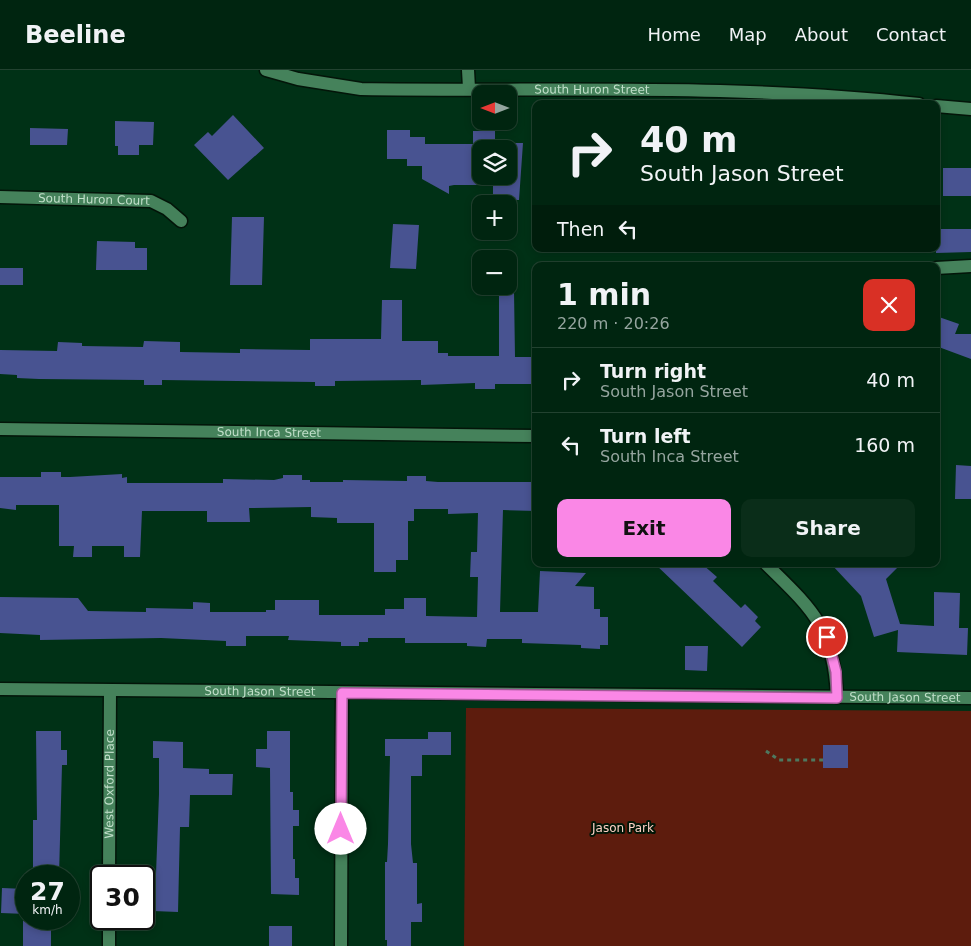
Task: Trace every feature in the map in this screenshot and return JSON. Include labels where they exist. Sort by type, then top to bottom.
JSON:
[{"type":"street","name":"South Huron Street","points":[[266,70],[298,79],[361,90],[469,88],[804,93],[877,100]]},
{"type":"street","points":[[468,70],[469,88]]},
{"type":"street","points":[[940,106],[971,110]]},
{"type":"street","name":"South Huron Court","points":[[0,197],[151,201],[167,208],[181,221]]},
{"type":"street","points":[[940,268],[971,266]]},
{"type":"street","name":"South Inca Street","points":[[0,429],[532,436]]},
{"type":"street","points":[[769,567],[804,600],[819,621],[833,653],[837,698]]},
{"type":"street","name":"South Jason Street","points":[[0,689],[971,698]]},
{"type":"street","name":"West Oxford Place","points":[[109,865],[110,691]]},
{"type":"street","points":[[341,946],[342,693]]},
{"type":"street","points":[[109,930],[109,946]]},
{"type":"path","points":[[766,751],[779,760],[823,760]]},
{"type":"green space","name":"Jason Park","points":[[466,708],[971,711],[971,946],[464,946]]},
{"type":"building","points":[[233,115],[264,148],[228,180],[194,145],[208,132],[212,136]]},
{"type":"building","points":[[115,121],[154,122],[153,145],[139,145],[139,155],[118,155],[118,146],[115,146]]},
{"type":"building","points":[[30,128],[68,129],[67,145],[30,145]]},
{"type":"building","points":[[387,130],[410,130],[410,137],[425,137],[425,144],[472,144],[472,185],[449,186],[449,194],[422,179],[422,166],[407,166],[407,159],[387,159]]},
{"type":"building","points":[[473,131],[495,131],[495,140],[473,140]]},
{"type":"building","points":[[517,143],[523,143],[519,200],[517,200],[517,195],[493,195],[493,185],[517,185]]},
{"type":"building","points":[[943,168],[971,168],[971,196],[943,196]]},
{"type":"building","points":[[232,217],[264,217],[262,285],[230,285]]},
{"type":"building","points":[[393,224],[419,225],[416,269],[390,268]]},
{"type":"building","points":[[940,229],[971,229],[971,252],[936,253],[940,252]]},
{"type":"building","points":[[97,241],[135,242],[135,248],[147,248],[147,270],[96,270]]},
{"type":"building","points":[[0,268],[23,268],[23,285],[0,285]]},
{"type":"building","points":[[499,295],[514,295],[515,357],[532,357],[532,384],[495,384],[495,389],[475,389],[475,383],[421,385],[421,380],[335,381],[335,386],[315,386],[315,382],[162,380],[162,385],[144,385],[144,380],[39,379],[17,378],[17,375],[0,374],[0,350],[57,351],[58,342],[82,343],[82,346],[143,347],[144,341],[180,342],[180,352],[240,353],[240,349],[310,350],[310,339],[381,339],[382,300],[402,300],[402,341],[438,341],[438,353],[448,353],[448,356],[499,356]]},
{"type":"building","points":[[940,317],[959,324],[955,334],[971,334],[971,359],[940,347]]},
{"type":"building","points":[[956,465],[971,466],[971,499],[955,499]]},
{"type":"building","points":[[41,472],[61,472],[61,477],[122,474],[122,478],[127,477],[127,483],[223,483],[223,479],[274,480],[283,478],[283,475],[302,475],[302,480],[310,480],[310,482],[343,482],[343,480],[407,481],[407,476],[426,476],[426,481],[438,482],[532,482],[532,511],[503,510],[500,612],[538,612],[540,571],[586,573],[575,586],[594,587],[594,609],[600,609],[600,617],[608,617],[608,645],[600,645],[600,649],[581,648],[581,645],[522,643],[522,639],[487,639],[486,647],[467,646],[467,643],[405,643],[405,638],[368,638],[368,642],[359,642],[359,646],[341,646],[341,642],[288,640],[289,636],[246,636],[246,646],[226,646],[226,641],[161,638],[40,640],[40,635],[0,633],[0,597],[78,598],[88,611],[146,612],[146,608],[193,609],[193,602],[210,603],[210,612],[266,612],[266,610],[275,610],[275,600],[319,600],[319,615],[385,615],[385,609],[404,609],[404,598],[426,598],[426,616],[477,617],[478,577],[470,577],[471,552],[477,552],[478,513],[448,514],[448,509],[414,509],[414,521],[408,521],[408,560],[396,560],[396,572],[374,572],[374,523],[337,523],[337,518],[311,517],[311,507],[249,508],[250,522],[207,522],[207,511],[142,511],[140,557],[124,557],[124,546],[92,546],[92,557],[73,557],[74,546],[59,546],[59,505],[16,505],[16,510],[0,508],[0,477],[41,477]]},
{"type":"building","points":[[658,567],[705,567],[717,577],[713,581],[741,608],[745,604],[758,617],[755,621],[761,627],[742,647]]},
{"type":"building","points":[[834,567],[898,567],[886,579],[900,624],[934,626],[934,592],[960,593],[959,628],[968,628],[967,655],[897,652],[898,630],[874,637],[861,596]]},
{"type":"building","points":[[685,646],[708,646],[707,671],[685,670]]},
{"type":"building","points":[[36,731],[61,731],[61,750],[67,750],[67,765],[62,765],[59,865],[33,865],[33,820],[37,820]]},
{"type":"building","points":[[267,731],[290,731],[290,792],[293,792],[293,810],[299,810],[299,826],[293,826],[293,859],[295,859],[295,878],[299,878],[299,895],[271,894],[270,768],[256,767],[256,749],[267,749]]},
{"type":"building","points":[[428,732],[451,732],[451,755],[422,755],[422,776],[411,776],[411,844],[413,863],[417,863],[417,904],[422,903],[422,922],[411,922],[411,946],[387,946],[387,940],[385,940],[385,862],[387,862],[388,844],[390,756],[385,756],[385,739],[428,739]]},
{"type":"building","points":[[153,741],[183,742],[183,768],[209,769],[209,774],[233,774],[232,795],[190,795],[189,827],[180,827],[178,912],[155,911],[159,758],[153,758]]},
{"type":"building","points":[[823,745],[848,745],[848,768],[823,768]]},
{"type":"building","points":[[2,888],[15,889],[15,914],[1,913]]},
{"type":"building","points":[[269,926],[292,926],[292,946],[269,946]]},
{"type":"building","points":[[23,930],[51,930],[51,946],[23,946]]},
{"type":"route","points":[[341,829],[342,693],[837,698],[833,653],[827,637]]}]
